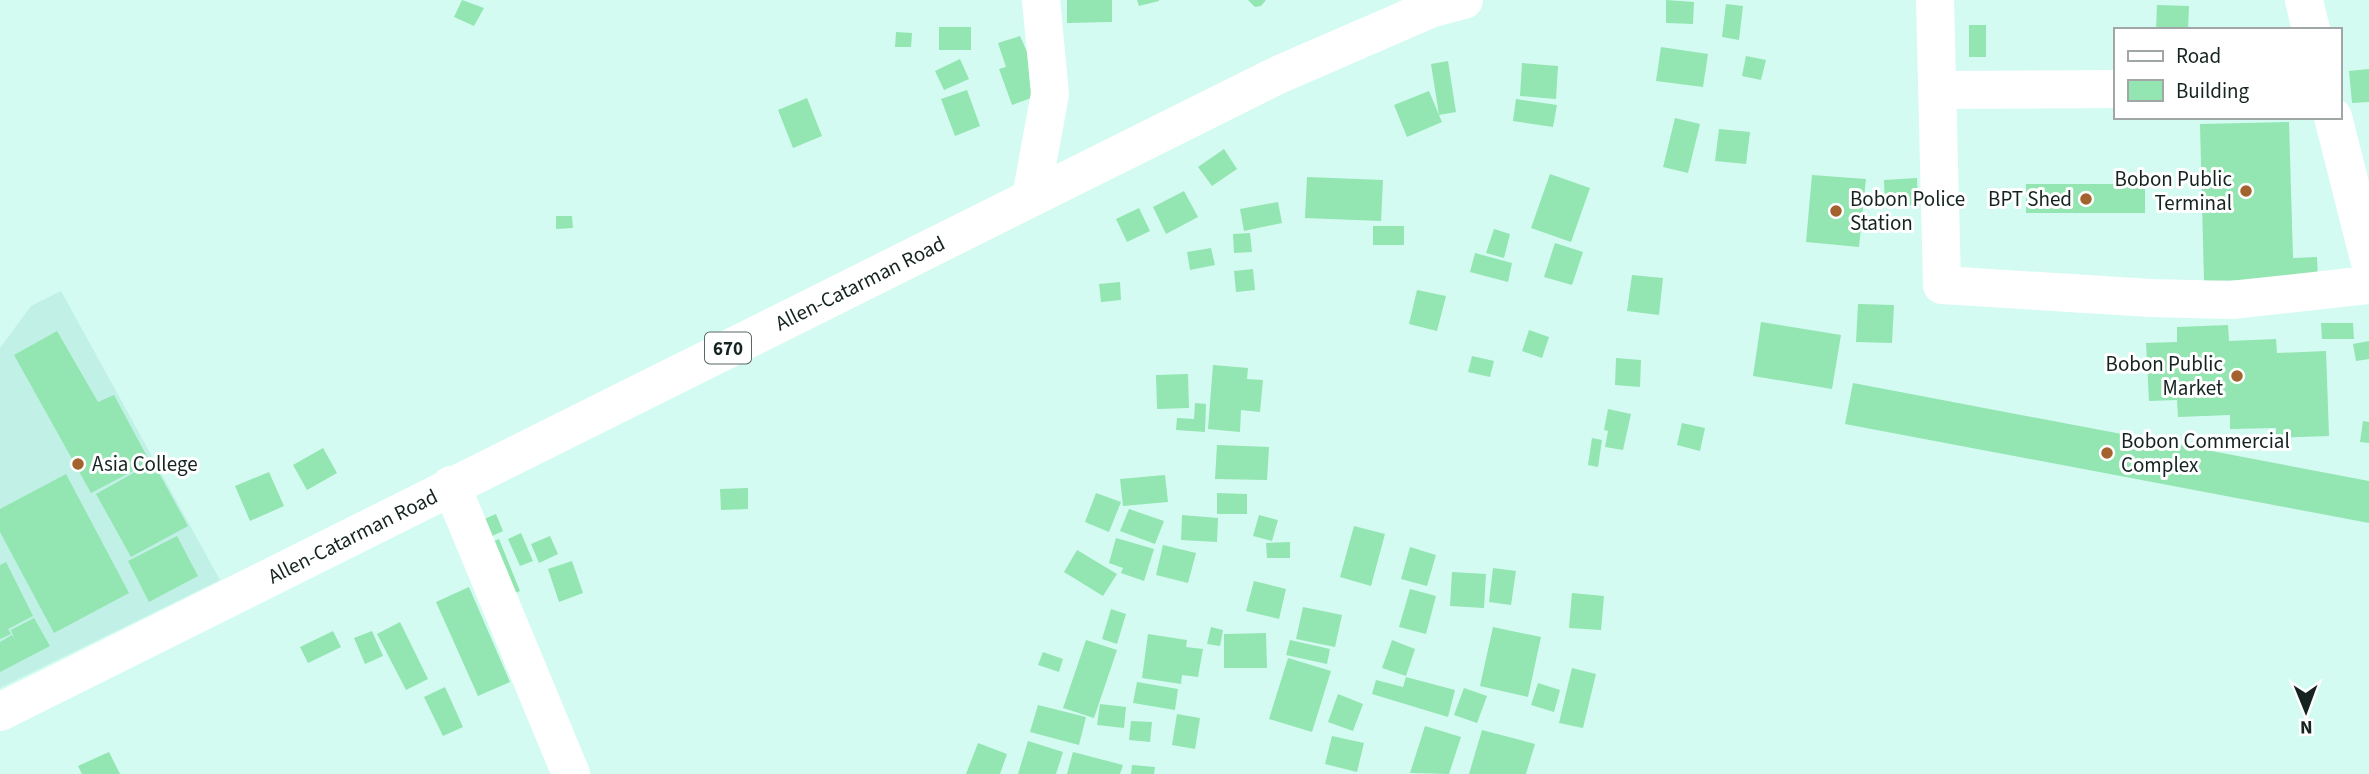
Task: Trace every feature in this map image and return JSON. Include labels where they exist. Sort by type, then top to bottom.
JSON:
[{"type":"main road","points":[[1031,197],[1049,94],[1041,0]]},
{"type":"main road","name":"Allen-Catarman Road","points":[[0,712],[1278,75],[1430,9],[1464,0]]},
{"type":"main road","points":[[1935,0],[1942,285],[2151,298],[2231,300],[2369,285]]},
{"type":"main road","points":[[2304,0],[2311,28]]},
{"type":"main road","points":[[1937,90],[2114,89]]},
{"type":"main road","points":[[2334,119],[2369,259]]},
{"type":"main road","points":[[452,485],[571,774]]},
{"type":"shaded area","name":"Asia College","points":[[61,291],[220,580],[0,688],[0,348],[31,306]]},
{"type":"building","points":[[462,0],[484,8],[474,26],[454,17]]},
{"type":"building","points":[[1067,0],[1112,0],[1112,22],[1067,23]]},
{"type":"building","points":[[1137,0],[1159,0],[1159,1],[1139,6]]},
{"type":"building","points":[[1248,0],[1266,0],[1261,6],[1255,7]]},
{"type":"building","points":[[1666,0],[1694,2],[1693,24],[1666,23]]},
{"type":"building","points":[[1726,4],[1743,6],[1739,40],[1722,37]]},
{"type":"building","points":[[2157,5],[2189,6],[2188,28],[2156,28]]},
{"type":"building","points":[[1969,25],[1986,25],[1986,57],[1969,57]]},
{"type":"building","points":[[939,27],[971,27],[971,50],[939,50]]},
{"type":"building","points":[[896,32],[912,33],[911,47],[895,47]]},
{"type":"building","points":[[1020,36],[1045,93],[1012,105],[999,69],[1006,67],[998,43]]},
{"type":"building","points":[[1661,47],[1708,54],[1703,87],[1656,81]]},
{"type":"building","points":[[1746,56],[1766,60],[1761,80],[1742,76]]},
{"type":"building","points":[[960,59],[969,79],[944,90],[935,71]]},
{"type":"building","points":[[1448,61],[1456,112],[1439,115],[1431,64]]},
{"type":"building","points":[[1522,63],[1558,66],[1556,99],[1520,96]]},
{"type":"building","points":[[2369,69],[2369,102],[2352,103],[2349,71]]},
{"type":"building","points":[[967,90],[980,126],[955,136],[941,99]]},
{"type":"building","points":[[1429,91],[1442,122],[1407,137],[1394,105]]},
{"type":"building","points":[[807,98],[822,136],[793,148],[778,110]]},
{"type":"building","points":[[1516,99],[1557,105],[1553,127],[1513,121]]},
{"type":"building","points":[[1675,118],[1700,124],[1688,173],[1663,167]]},
{"type":"building","name":"Bobon Public Terminal","points":[[2289,122],[2293,258],[2317,257],[2318,279],[2204,281],[2200,124]]},
{"type":"building","points":[[1719,129],[1750,132],[1746,164],[1715,161]]},
{"type":"building","points":[[1224,149],[1237,169],[1212,186],[1198,167]]},
{"type":"building","points":[[1550,174],[1590,188],[1571,242],[1531,228]]},
{"type":"building","name":"Bobon Police Station","points":[[1812,175],[1866,179],[1859,247],[1806,242]]},
{"type":"building","points":[[1307,177],[1383,180],[1381,221],[1305,218]]},
{"type":"building","points":[[1917,178],[1918,205],[1885,206],[1884,180]]},
{"type":"building","name":"BPT Shed","points":[[2026,184],[2145,184],[2145,213],[2026,213]]},
{"type":"building","points":[[1184,191],[1198,217],[1166,234],[1153,207]]},
{"type":"building","points":[[1278,202],[1282,223],[1244,231],[1240,209]]},
{"type":"building","points":[[1139,208],[1150,231],[1127,242],[1116,219]]},
{"type":"building","points":[[556,216],[572,216],[573,228],[556,229]]},
{"type":"building","points":[[1373,226],[1404,226],[1404,245],[1373,245]]},
{"type":"building","points":[[1494,229],[1510,234],[1504,258],[1486,253]]},
{"type":"building","points":[[1250,233],[1252,252],[1234,253],[1233,234]]},
{"type":"building","points":[[1555,243],[1583,252],[1572,285],[1544,277]]},
{"type":"building","points":[[1211,248],[1215,265],[1190,270],[1187,252]]},
{"type":"building","points":[[1475,253],[1512,263],[1508,282],[1470,272]]},
{"type":"building","points":[[1253,269],[1255,290],[1236,292],[1234,271]]},
{"type":"building","points":[[1632,275],[1663,278],[1659,315],[1627,311]]},
{"type":"building","points":[[1120,282],[1121,300],[1101,302],[1099,284]]},
{"type":"building","points":[[1417,290],[1446,296],[1437,331],[1409,324]]},
{"type":"building","points":[[1858,304],[1894,305],[1892,343],[1856,342]]},
{"type":"building","points":[[1761,322],[1841,335],[1832,389],[1753,376]]},
{"type":"building","points":[[2321,323],[2353,323],[2354,339],[2322,339]]},
{"type":"building","name":"Bobon Public Market","points":[[2228,325],[2229,341],[2276,339],[2277,353],[2326,351],[2329,436],[2276,438],[2276,428],[2230,429],[2230,415],[2178,417],[2177,400],[2149,401],[2146,343],[2177,342],[2177,327]]},
{"type":"building","points":[[1529,330],[1549,337],[1542,358],[1522,351]]},
{"type":"building","points":[[57,331],[98,402],[114,395],[150,462],[91,493],[14,355]]},
{"type":"building","points":[[2369,341],[2369,359],[2356,361],[2353,344]]},
{"type":"building","points":[[1472,356],[1494,361],[1490,377],[1468,372]]},
{"type":"building","points":[[1616,358],[1641,360],[1640,387],[1615,385]]},
{"type":"building","points":[[1213,365],[1248,368],[1247,379],[1263,380],[1260,412],[1241,410],[1240,432],[1208,429]]},
{"type":"building","points":[[1188,374],[1189,408],[1157,409],[1156,375]]},
{"type":"building","name":"Bobon Commercial Complex","points":[[1853,383],[2369,481],[2369,523],[1845,424]]},
{"type":"building","points":[[1195,403],[1206,404],[1205,432],[1176,430],[1177,418],[1194,419]]},
{"type":"building","points":[[1608,409],[1631,414],[1623,450],[1605,447],[1608,431],[1604,430]]},
{"type":"building","points":[[2363,421],[2369,422],[2369,443],[2360,442]]},
{"type":"building","points":[[1682,423],[1705,428],[1700,451],[1677,445]]},
{"type":"building","points":[[1592,438],[1602,440],[1598,467],[1588,465]]},
{"type":"building","points":[[1217,445],[1269,447],[1267,480],[1215,479]]},
{"type":"building","points":[[323,448],[337,473],[307,490],[293,465]]},
{"type":"building","points":[[153,462],[188,526],[131,557],[96,494]]},
{"type":"building","points":[[269,472],[284,506],[250,521],[235,486]]},
{"type":"building","points":[[66,474],[129,593],[54,633],[0,532],[0,509]]},
{"type":"building","points":[[1165,475],[1168,502],[1123,506],[1120,479]]},
{"type":"building","points":[[748,488],[748,509],[721,510],[720,489]]},
{"type":"building","points":[[1096,493],[1121,502],[1109,532],[1085,522]]},
{"type":"building","points":[[1217,493],[1247,494],[1247,514],[1217,514]]},
{"type":"building","points":[[1129,509],[1164,521],[1155,544],[1120,531]]},
{"type":"building","points":[[496,514],[503,531],[481,541],[473,524]]},
{"type":"building","points":[[1182,515],[1218,518],[1217,542],[1181,540]]},
{"type":"building","points":[[1259,515],[1278,520],[1272,541],[1253,536]]},
{"type":"building","points":[[1354,526],[1385,534],[1371,586],[1340,577]]},
{"type":"building","points":[[521,533],[533,561],[520,566],[508,539]]},
{"type":"building","points":[[177,536],[198,576],[149,602],[128,561]]},
{"type":"building","points":[[550,536],[558,554],[539,563],[531,544]]},
{"type":"building","points":[[1116,538],[1154,549],[1144,581],[1121,573],[1123,568],[1109,563]]},
{"type":"building","points":[[499,539],[520,591],[503,598],[482,546]]},
{"type":"building","points":[[1290,542],[1290,558],[1267,558],[1266,543]]},
{"type":"building","points":[[1163,545],[1196,553],[1188,583],[1156,575]]},
{"type":"building","points":[[1410,547],[1436,555],[1427,586],[1401,579]]},
{"type":"building","points":[[1077,550],[1117,574],[1103,596],[1064,572]]},
{"type":"building","points":[[572,561],[583,593],[559,602],[548,569]]},
{"type":"building","points":[[6,562],[33,616],[8,629],[11,634],[0,639],[0,565]]},
{"type":"building","points":[[1493,568],[1516,571],[1511,605],[1489,602]]},
{"type":"building","points":[[1452,572],[1486,574],[1484,608],[1450,606]]},
{"type":"building","points":[[1254,581],[1286,589],[1279,619],[1246,611]]},
{"type":"building","points":[[469,587],[510,682],[478,696],[436,602]]},
{"type":"building","points":[[1410,589],[1436,596],[1426,634],[1399,627]]},
{"type":"building","points":[[1572,593],[1604,596],[1601,630],[1569,628]]},
{"type":"building","points":[[1303,607],[1342,615],[1335,647],[1296,639]]},
{"type":"building","points":[[1111,609],[1126,614],[1117,644],[1102,639]]},
{"type":"building","points":[[34,618],[50,646],[0,672],[0,642],[12,635],[15,640],[11,630]]},
{"type":"building","points":[[400,622],[428,679],[406,690],[377,634]]},
{"type":"building","points":[[1211,627],[1223,630],[1220,646],[1207,644]]},
{"type":"building","points":[[1493,627],[1541,637],[1528,697],[1480,686]]},
{"type":"building","points":[[333,631],[341,647],[308,663],[300,647]]},
{"type":"building","points":[[372,631],[383,656],[365,664],[354,638]]},
{"type":"building","points":[[1266,633],[1267,668],[1224,668],[1224,634]]},
{"type":"building","points":[[1148,634],[1187,640],[1186,647],[1203,649],[1198,677],[1182,675],[1181,684],[1142,678]]},
{"type":"building","points":[[1086,640],[1117,650],[1094,718],[1063,708]]},
{"type":"building","points":[[1290,640],[1330,649],[1327,664],[1286,655]]},
{"type":"building","points":[[1392,640],[1415,649],[1406,676],[1382,668]]},
{"type":"building","points":[[1043,652],[1063,659],[1059,672],[1038,665]]},
{"type":"building","points":[[1288,658],[1331,671],[1312,732],[1269,719]]},
{"type":"building","points":[[1572,668],[1596,674],[1583,728],[1559,723]]},
{"type":"building","points":[[1406,677],[1455,690],[1448,717],[1372,694],[1376,680],[1403,687]]},
{"type":"building","points":[[1137,682],[1178,689],[1175,710],[1133,703]]},
{"type":"building","points":[[1538,683],[1560,690],[1554,712],[1531,705]]},
{"type":"building","points":[[445,687],[463,727],[443,736],[424,697]]},
{"type":"building","points":[[1464,688],[1487,696],[1477,723],[1454,715]]},
{"type":"building","points":[[1338,694],[1363,704],[1353,731],[1328,722]]},
{"type":"building","points":[[1100,704],[1126,707],[1124,728],[1097,725]]},
{"type":"building","points":[[1038,705],[1086,717],[1079,745],[1030,732]]},
{"type":"building","points":[[1177,714],[1200,718],[1195,749],[1172,745]]},
{"type":"building","points":[[1131,721],[1152,722],[1150,742],[1129,740]]},
{"type":"building","points":[[1425,726],[1461,737],[1449,774],[1410,773]]},
{"type":"building","points":[[1482,730],[1535,744],[1526,774],[1469,774]]},
{"type":"building","points":[[1332,736],[1364,743],[1357,772],[1325,764]]},
{"type":"building","points":[[1028,741],[1063,752],[1056,774],[1018,774]]},
{"type":"building","points":[[978,743],[1007,754],[1000,774],[966,774]]},
{"type":"building","points":[[109,752],[120,774],[82,774],[78,766]]},
{"type":"building","points":[[1073,752],[1123,765],[1120,774],[1067,774]]},
{"type":"building","points":[[1132,765],[1155,767],[1154,774],[1131,774]]},
{"type":"place","name":"Bobon Public Terminal","points":[[2246,191]]},
{"type":"place","name":"BPT Shed","points":[[2086,199]]},
{"type":"place","name":"Bobon Police Station","points":[[1836,211]]},
{"type":"place","name":"Bobon Public Market","points":[[2237,376]]},
{"type":"place","name":"Bobon Commercial Complex","points":[[2107,453]]},
{"type":"place","name":"Asia College","points":[[78,464]]}]
